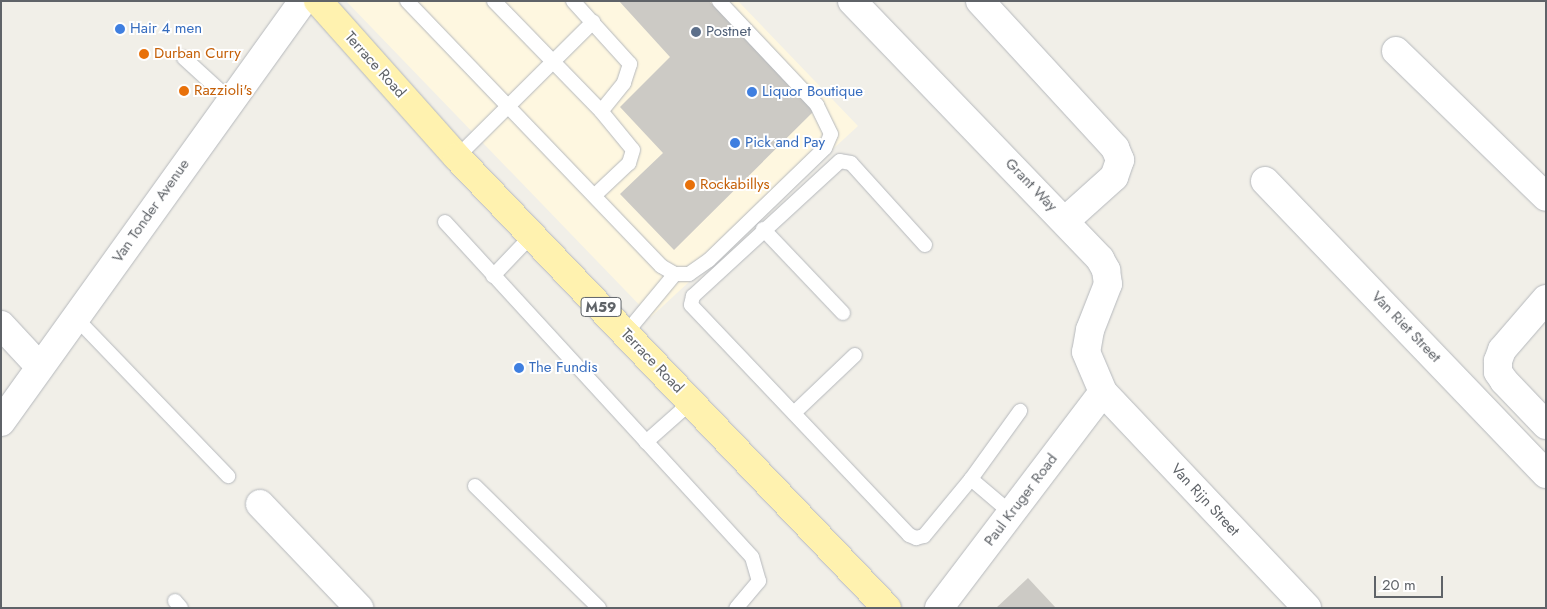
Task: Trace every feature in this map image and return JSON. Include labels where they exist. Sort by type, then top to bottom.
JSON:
[{"type":"main road","name":"Terrace Road","points":[[318,1],[457,157],[888,608]]},
{"type":"street","name":"Van Tonder Avenue","points":[[1,422],[230,100],[303,1]]},
{"type":"street","name":"Grant Way","points":[[852,1],[1066,220],[1114,177],[1120,160],[1115,148],[980,1]]},
{"type":"street","points":[[1396,51],[1546,197]]},
{"type":"street","name":"Van Riet Street","points":[[1265,181],[1546,474]]},
{"type":"street","points":[[1066,220],[1106,270],[1108,284],[1105,297],[1090,330],[1086,352],[1103,392]]},
{"type":"street","points":[[1546,299],[1502,350],[1498,366],[1504,381],[1546,425]]},
{"type":"street","points":[[1,325],[40,367]]},
{"type":"street","name":"Paul Kruger Road","points":[[939,608],[1103,392]]},
{"type":"street","name":"Van Rijn Street","points":[[1103,392],[1307,608]]},
{"type":"street","points":[[260,504],[359,608]]},
{"type":"lane","points":[[407,1],[661,266],[674,274],[689,274],[708,260],[825,148],[831,134],[817,106],[719,1]]},
{"type":"lane","points":[[494,1],[601,111],[629,144],[633,155],[629,164],[595,195]]},
{"type":"lane","points":[[574,1],[630,64],[624,83],[601,111]]},
{"type":"lane","points":[[457,157],[593,22]]},
{"type":"lane","points":[[184,58],[230,100]]},
{"type":"lane","points":[[925,245],[846,160],[836,163],[763,229],[693,296],[691,305],[909,535],[916,538],[924,536],[933,527],[1020,411]]},
{"type":"lane","points":[[445,222],[752,557],[759,581],[736,608]]},
{"type":"lane","points":[[763,229],[843,313]]},
{"type":"lane","points":[[493,276],[532,235]]},
{"type":"lane","points":[[626,333],[674,274]]},
{"type":"lane","points":[[75,318],[228,476]]},
{"type":"lane","points":[[794,413],[855,355]]},
{"type":"lane","points":[[646,442],[691,402]]},
{"type":"lane","points":[[971,478],[1011,513]]},
{"type":"lane","points":[[475,486],[599,608]]},
{"type":"shaded area","points":[[346,1],[738,1],[858,126],[651,317]]},
{"type":"building","points":[[619,1],[709,1],[817,108],[674,250],[620,194],[663,153],[620,107],[670,57]]},
{"type":"building","points":[[1028,578],[1056,608],[996,608]]},
{"type":"place","name":"Hair 4 men","points":[[120,29]]},
{"type":"place","name":"Postnet","points":[[696,32]]},
{"type":"place","name":"Durban Curry","points":[[144,54]]},
{"type":"place","name":"Razzioli's","points":[[184,91]]},
{"type":"place","name":"Liquor Boutique","points":[[752,92]]},
{"type":"place","name":"Pick and Pay","points":[[735,143]]},
{"type":"place","name":"Rockabillys","points":[[690,185]]},
{"type":"place","name":"The Fundis","points":[[519,368]]}]
